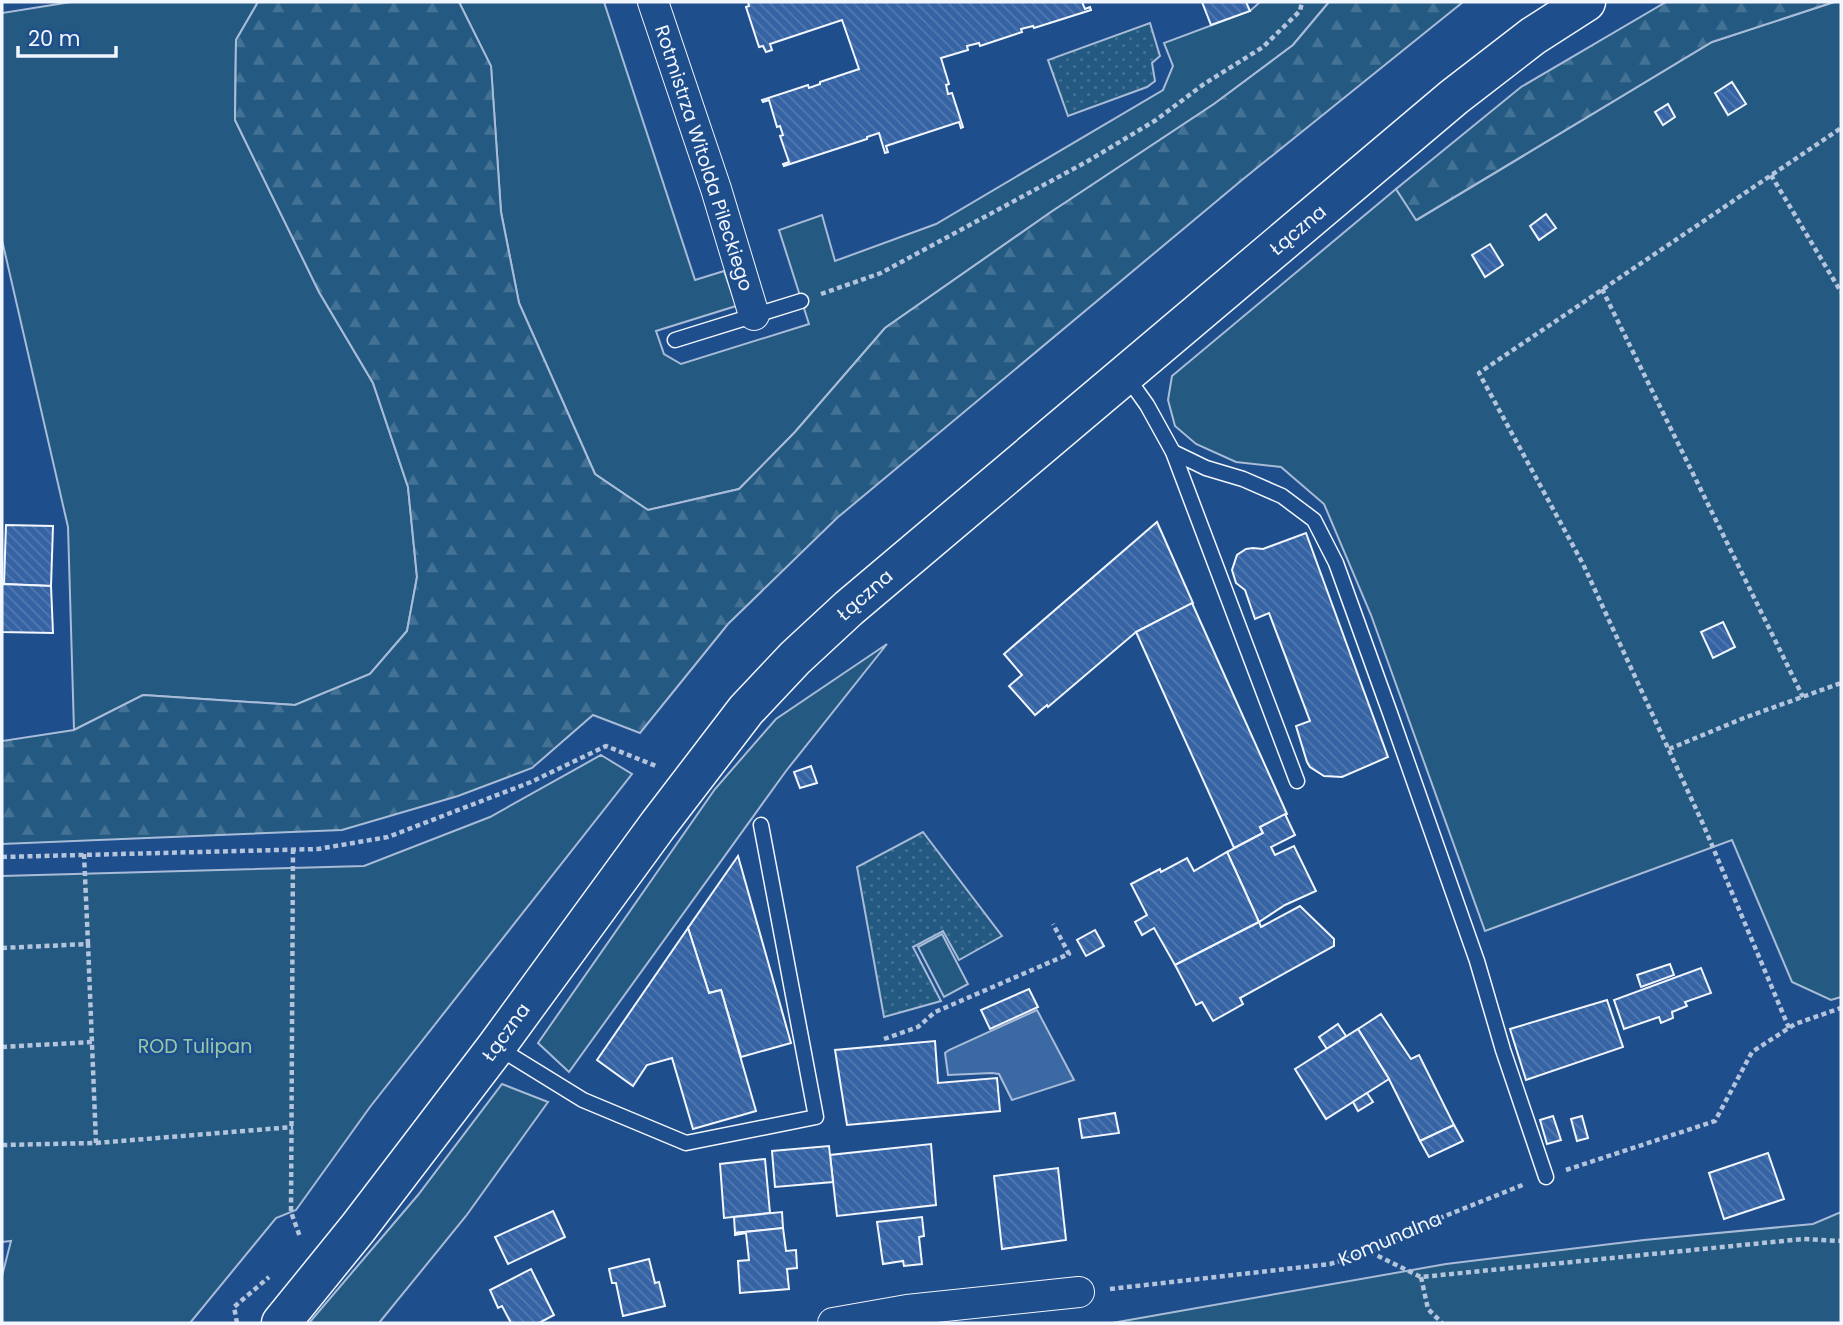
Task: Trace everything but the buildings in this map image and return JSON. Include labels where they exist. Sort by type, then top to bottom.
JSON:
[{"type":"main road","name":"Łączna","points":[[281,1323],[496,1047],[658,825],[746,710],[771,684],[849,608],[1454,97],[1533,36],[1587,2]]},
{"type":"street","name":"Rotmistrza Witolda Pileckiego","points":[[653,2],[716,189],[754,315]]},
{"type":"street","points":[[833,1323],[907,1310],[1079,1292]]},
{"type":"lane","points":[[675,340],[801,301]]},
{"type":"lane","points":[[1126,376],[1147,405],[1173,452],[1297,782]]},
{"type":"lane","points":[[1173,452],[1206,468],[1282,496],[1314,520],[1336,563],[1390,713],[1477,961],[1503,1050],[1546,1177]]},
{"type":"lane","points":[[496,1047],[583,1100],[686,1143],[816,1117],[761,825]]},
{"type":"path","points":[[801,301],[881,273],[1111,148],[1263,47],[1300,11],[1302,2]]},
{"type":"path","points":[[1789,1028],[1669,749],[1583,564],[1479,373],[1841,128]]},
{"type":"path","points":[[1771,175],[1841,292]]},
{"type":"path","points":[[1602,289],[1803,697]]},
{"type":"path","points":[[1669,749],[1841,684]]},
{"type":"path","points":[[2,857],[318,849],[388,837],[531,782],[606,746],[656,766]]},
{"type":"path","points":[[293,849],[291,1212],[300,1237]]},
{"type":"path","points":[[84,854],[96,1143]]},
{"type":"path","points":[[884,1039],[918,1027],[935,1012],[1069,954],[1053,924]]},
{"type":"path","points":[[2,948],[88,944]]},
{"type":"path","name":"Komunalna","points":[[1079,1292],[1330,1264],[1370,1252],[1410,1230],[1546,1177],[1715,1121],[1752,1052],[1789,1028],[1841,1008]]},
{"type":"path","points":[[2,1048],[92,1042]]},
{"type":"path","points":[[2,1145],[96,1143],[293,1127]]},
{"type":"path","points":[[1370,1252],[1421,1277],[1803,1239],[1841,1241]]},
{"type":"path","points":[[1421,1277],[1428,1309],[1442,1323]]},
{"type":"green space","points":[[71,2],[258,2],[236,40],[235,120],[319,292],[373,383],[408,487],[417,577],[407,631],[370,674],[295,705],[143,695],[74,730],[68,527],[2,240],[2,13]]},
{"type":"green space","points":[[258,2],[459,2],[491,66],[501,212],[519,303],[595,474],[648,510],[739,489],[795,432],[885,328],[1051,212],[1214,104],[1293,45],[1329,2],[1463,2],[1242,180],[837,518],[728,624],[640,733],[593,715],[532,768],[458,796],[342,830],[2,844],[2,741],[74,730],[143,695],[295,705],[370,674],[407,631],[417,577],[408,487],[373,383],[319,292],[235,120],[236,40]]},
{"type":"green space","points":[[459,2],[604,2],[695,280],[724,271],[736,306],[656,331],[664,354],[681,364],[809,324],[779,230],[822,215],[835,261],[936,224],[1163,90],[1173,66],[1164,43],[1250,11],[1260,2],[1329,2],[1293,45],[1214,104],[1051,212],[885,328],[795,432],[739,489],[648,510],[595,474],[519,303],[501,212],[491,67]]},
{"type":"green space","points":[[1666,2],[1834,2],[1712,42],[1416,220],[1396,189],[1521,87]]},
{"type":"green space","points":[[1841,2],[1841,997],[1831,1000],[1792,982],[1732,840],[1485,931],[1371,615],[1324,504],[1281,467],[1236,462],[1196,444],[1175,426],[1168,400],[1172,376],[1396,189],[1417,220],[1712,42]]},
{"type":"green space","points":[[1150,23],[1160,56],[1152,63],[1155,81],[1147,87],[1068,116],[1048,60]]},
{"type":"green space","points":[[887,644],[786,771],[569,1072],[538,1043],[715,789],[776,719]]},
{"type":"green space","name":"ROD Tulipan","points":[[601,755],[632,774],[370,1107],[296,1210],[276,1218],[190,1323],[2,1323],[2,1276],[11,1241],[2,1242],[2,876],[364,866],[490,817]]},
{"type":"green space","points":[[923,832],[1002,936],[959,960],[943,931],[913,947],[941,1001],[884,1017],[857,867]]},
{"type":"green space","points":[[942,934],[968,984],[944,997],[918,947]]},
{"type":"green space","points":[[502,1084],[548,1102],[466,1216],[379,1323],[309,1323],[418,1195]]},
{"type":"green space","points":[[1841,1212],[1841,1323],[1112,1323],[1446,1264],[1644,1240],[1813,1224]]},
{"type":"shaded area","points":[[1037,1010],[1074,1080],[1012,1100],[999,1074],[948,1075],[945,1053],[949,1050]]}]
